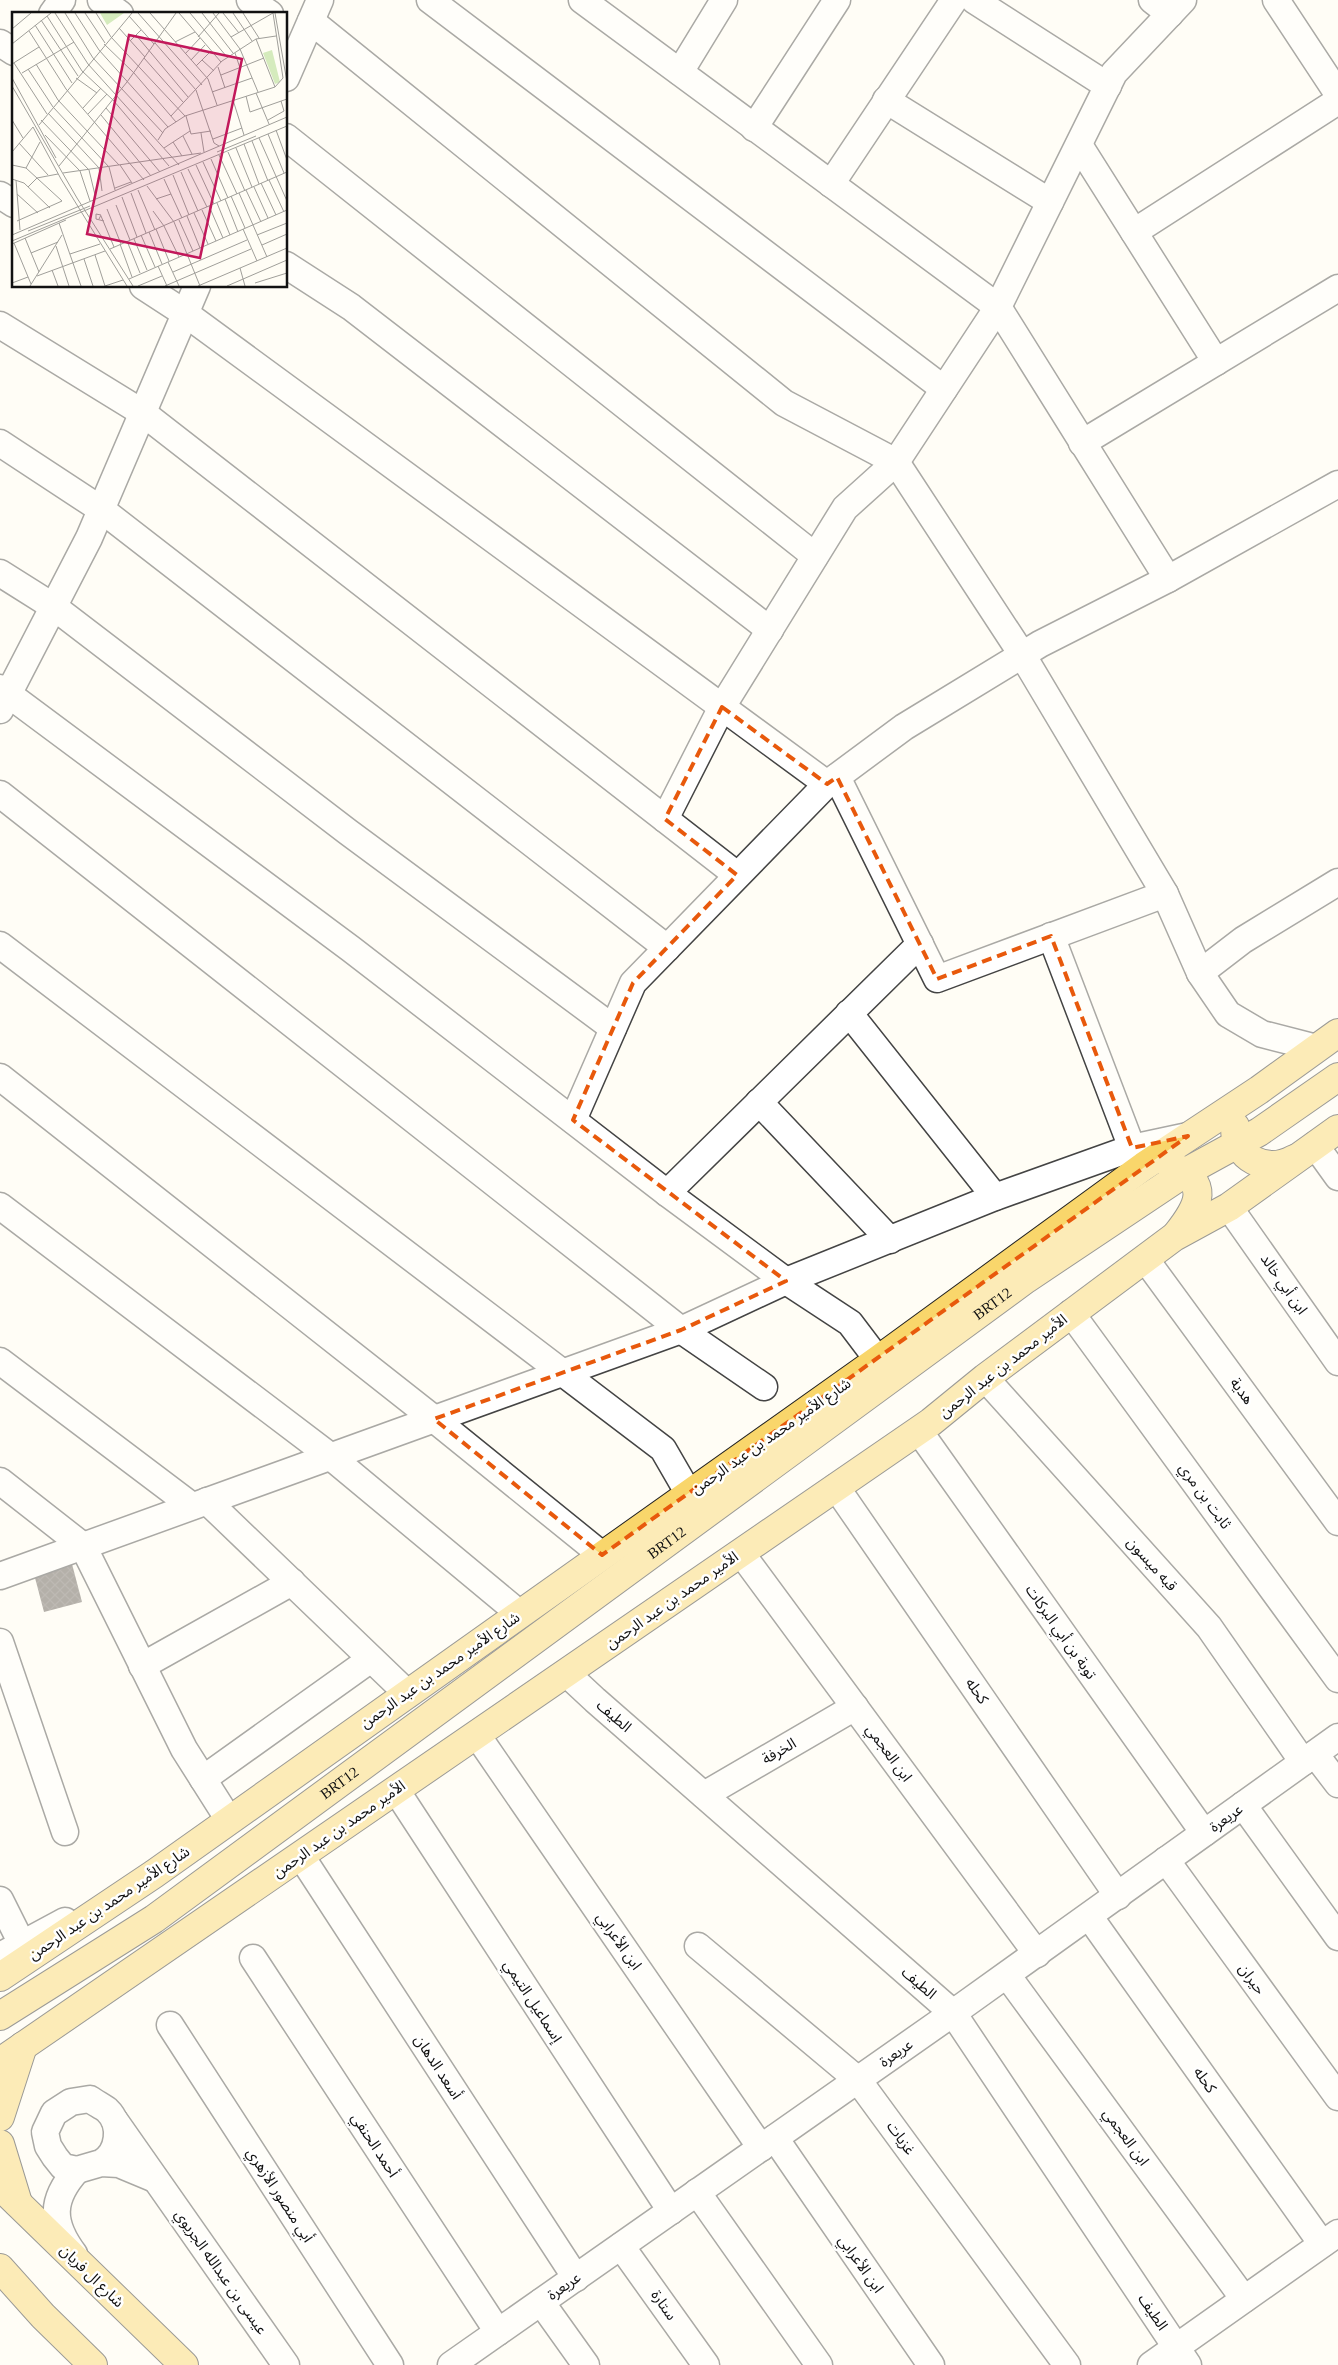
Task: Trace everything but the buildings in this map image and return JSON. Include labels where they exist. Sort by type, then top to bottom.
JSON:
[{"type":"main road","points":[[878,1360],[1138,1157],[1188,1136],[1259,1090],[1328,1040]]},
{"type":"main road","name":"BRT12","points":[[0,2016],[154,1919],[1026,1280],[1186,1172],[1239,1143],[1338,1077]]},
{"type":"main road","points":[[1259,1090],[1238,1113],[1235,1132],[1239,1143],[1249,1158],[1267,1166],[1287,1163],[1310,1150]]},
{"type":"main road","name":"الأمير محمد بن عبد الرحمن","points":[[0,2062],[919,1430],[985,1378],[1071,1313],[1146,1260],[1174,1237],[1229,1207],[1338,1129]]},
{"type":"main road","points":[[1138,1157],[1167,1163],[1186,1172],[1193,1180],[1197,1201],[1194,1211],[1174,1237]]},
{"type":"main road","name":"شارع الأمير محمد بن عبد الرحمن","points":[[0,1977],[154,1874],[878,1360]]},
{"type":"main road","points":[[0,2117],[23,2046]]},
{"type":"main road","points":[[0,2144],[9,2195]]},
{"type":"main road","name":"شارع ال فريان","points":[[9,2195],[184,2365]]},
{"type":"main road","points":[[0,2268],[43,2316],[93,2365]]},
{"type":"street","points":[[53,12],[62,0]]},
{"type":"street","points":[[101,0],[117,12]]},
{"type":"street","points":[[250,0],[267,12]]},
{"type":"street","points":[[430,0],[944,389]]},
{"type":"street","points":[[582,0],[998,307],[1168,579]]},
{"type":"street","points":[[680,72],[724,0]]},
{"type":"street","points":[[754,128],[836,0]]},
{"type":"street","points":[[831,184],[954,0]]},
{"type":"street","points":[[974,0],[1108,86]]},
{"type":"street","points":[[1276,0],[1338,94]]},
{"type":"street","points":[[665,819],[722,708],[845,508],[896,462],[998,307],[1114,73],[1168,5]]},
{"type":"street","points":[[288,72],[305,21],[784,403],[896,462],[1023,656],[1165,894],[1200,973],[1228,1014],[1262,1034],[1328,1040]]},
{"type":"street","points":[[0,43],[12,51]]},
{"type":"street","points":[[886,100],[1050,202]]},
{"type":"street","points":[[1134,232],[1338,101]]},
{"type":"street","points":[[288,139],[815,556]]},
{"type":"street","points":[[1079,145],[1216,362]]},
{"type":"street","points":[[0,195],[12,203]]},
{"type":"street","points":[[288,265],[351,306],[770,630]]},
{"type":"street","points":[[145,288],[186,314],[722,708],[832,780],[937,979],[1165,894]]},
{"type":"street","points":[[196,288],[90,538],[3,698],[351,949],[667,1193],[786,1281],[850,1323],[878,1360]]},
{"type":"street","points":[[1082,443],[1338,288]]},
{"type":"street","points":[[0,325],[143,413],[737,875]]},
{"type":"street","points":[[0,443],[102,510],[666,948]]},
{"type":"street","points":[[573,1120],[633,983],[832,780],[904,727],[1040,644],[1168,579],[1338,484]]},
{"type":"street","points":[[0,573],[54,607],[348,832],[613,1028]]},
{"type":"street","points":[[0,794],[681,1330],[764,1387]]},
{"type":"street","points":[[1200,973],[1243,940],[1338,882]]},
{"type":"street","points":[[0,1576],[681,1330],[786,1281],[995,1197],[1138,1157],[1051,936]]},
{"type":"street","points":[[667,1193],[920,944]]},
{"type":"street","points":[[0,945],[663,1449],[688,1494]]},
{"type":"street","points":[[849,1013],[995,1197]]},
{"type":"street","points":[[0,1077],[434,1419],[602,1555]]},
{"type":"street","points":[[759,1102],[890,1240]]},
{"type":"street","points":[[1310,1150],[1338,1177]]},
{"type":"street","points":[[0,1206],[330,1456],[520,1614]]},
{"type":"street","name":"ابن أبي خالد","points":[[1229,1207],[1338,1362]]},
{"type":"street","name":"هدية","points":[[1146,1260],[1338,1522]]},
{"type":"street","name":"ثابت بن مري","points":[[1071,1313],[1338,1679]]},
{"type":"street","points":[[0,1361],[200,1504],[292,1582],[408,1694]]},
{"type":"street","name":"قبه ميسون","points":[[985,1378],[1209,1627],[1309,1758],[1338,1784]]},
{"type":"street","name":"توبة بن أبي البركات","points":[[919,1430],[1204,1833]]},
{"type":"street","points":[[0,1481],[83,1546],[184,1749],[229,1820]]},
{"type":"street","name":"كحله","points":[[836,1487],[1118,1896]]},
{"type":"street","name":"ابن العجمي","points":[[741,1553],[1037,1954]]},
{"type":"street","points":[[142,1666],[292,1582]]},
{"type":"street","points":[[0,1642],[65,1832]]},
{"type":"street","points":[[203,1779],[371,1659]]},
{"type":"street","name":"الطيف","points":[[566,1673],[953,2013],[1182,2356]]},
{"type":"street","name":"الخرفة","points":[[704,1795],[855,1708]]},
{"type":"street","name":"ابن الأعرابي","points":[[477,1735],[768,2143],[931,2365]]},
{"type":"street","name":"عريعرة","points":[[467,2360],[498,2332],[1037,1954],[1338,1737]]},
{"type":"street","name":"إسماعيل التيمي","points":[[396,1790],[671,2211]]},
{"type":"street","points":[[1243,1806],[1338,1937]]},
{"type":"street","name":"أسعد الدهان","points":[[301,1856],[576,2278]]},
{"type":"street","name":"حيران","points":[[1166,1860],[1338,2097]]},
{"type":"street","points":[[0,1900],[11,1950],[154,1874]]},
{"type":"street","name":"كحله","points":[[1089,1916],[1330,2238]]},
{"type":"street","name":"غزيات","points":[[698,1946],[858,2080],[1067,2365]]},
{"type":"street","name":"أحمد الحنفي","points":[[253,1958],[498,2332]]},
{"type":"street","name":"ابن العجمي","points":[[1007,1975],[1244,2299]]},
{"type":"street","name":"أبي منصور الأزهري","points":[[170,2025],[390,2365]]},
{"type":"street","points":[[83,2267],[61,2237],[56,2217],[57,2202],[65,2184],[89,2167],[112,2154],[116,2145],[115,2121],[107,2111],[90,2099],[71,2102],[54,2113],[45,2132],[48,2146],[63,2167],[89,2167],[119,2164],[155,2179]]},
{"type":"street","name":"عيسى بن عبدالله الجريوي","points":[[115,2121],[286,2365]]},
{"type":"street","points":[[698,2192],[819,2365]]},
{"type":"street","points":[[1151,2365],[1182,2356],[1244,2299],[1330,2238]]},
{"type":"street","name":"ستارة","points":[[621,2246],[706,2365]]},
{"type":"street","points":[[542,2302],[586,2365]]},
{"type":"highlighted area","points":[[722,707],[827,784],[837,777],[937,979],[1051,936],[1132,1148],[1188,1136],[602,1555],[434,1419],[681,1330],[786,1281],[573,1120],[633,983],[737,875],[665,819]]}]
